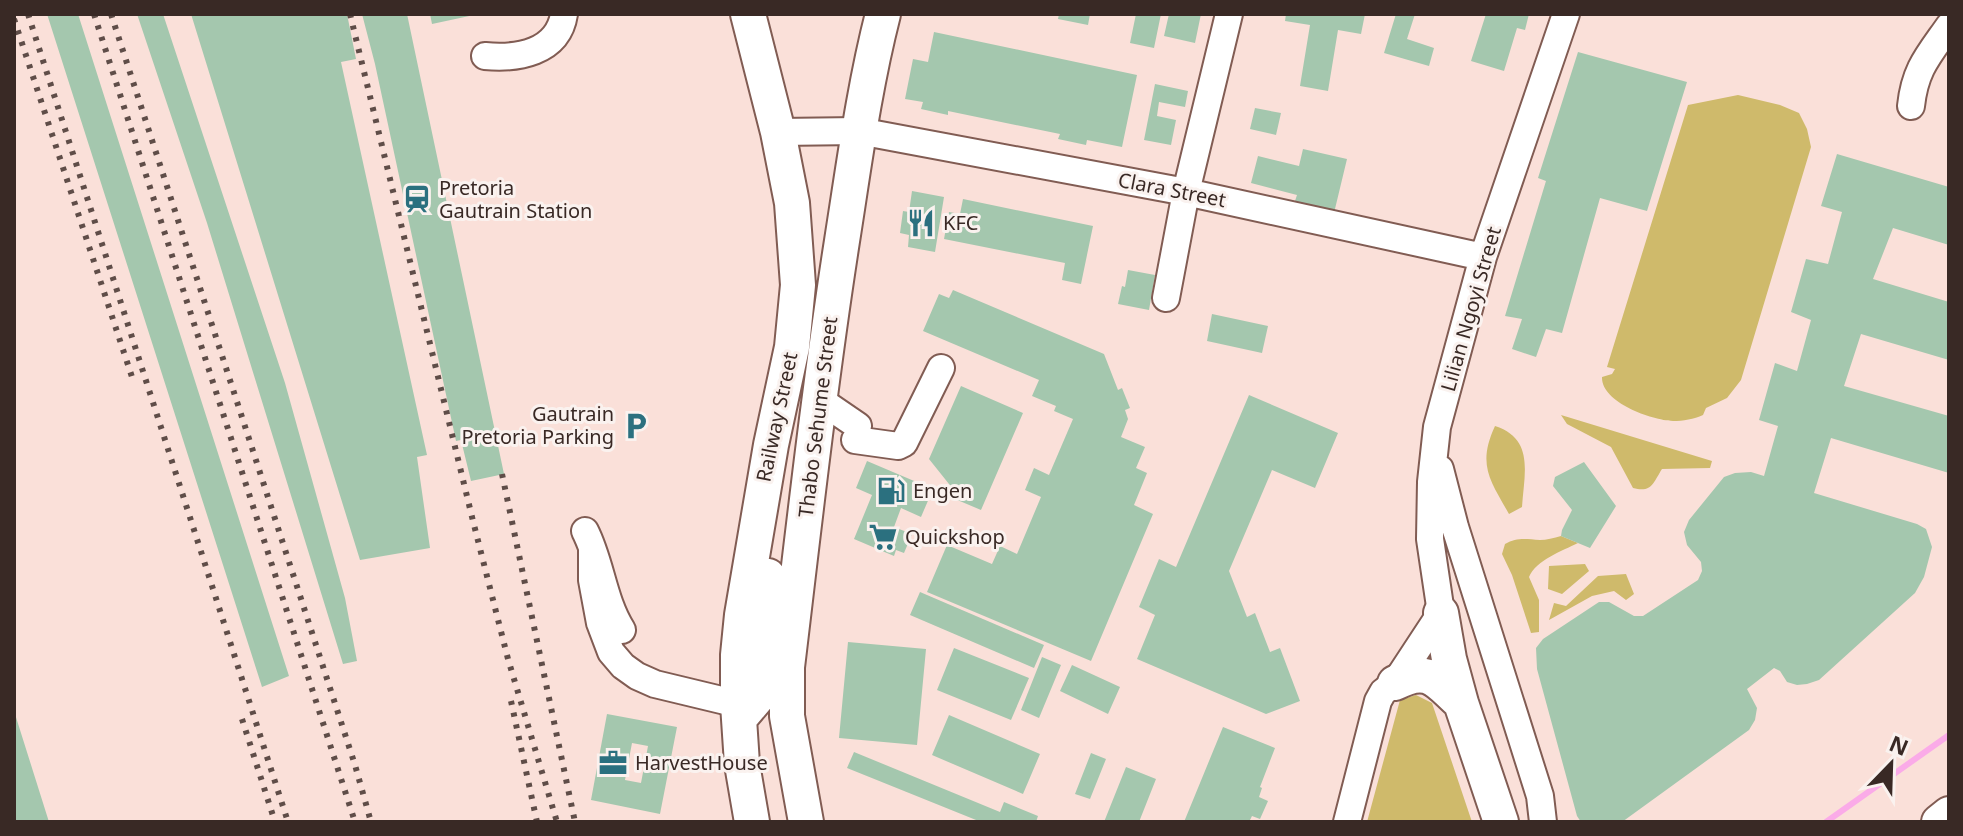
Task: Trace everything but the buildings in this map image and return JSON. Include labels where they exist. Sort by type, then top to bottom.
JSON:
[{"type":"main road","name":"Railway Street","points":[[748,14],[778,132],[792,203],[798,285],[792,347],[771,445],[738,655],[742,764],[752,822]]},
{"type":"main road","name":"Thabo Sehume Street","points":[[806,822],[787,716],[787,667],[829,332],[859,131],[881,14]]},
{"type":"main road","points":[[739,712],[756,699],[762,689],[765,607],[775,513],[806,374],[816,345],[829,332]]},
{"type":"main road","points":[[1441,613],[1461,703],[1501,822]]},
{"type":"main road","points":[[1395,683],[1414,676],[1434,679],[1461,703]]},
{"type":"main road","points":[[1939,822],[1949,814]]},
{"type":"street","points":[[485,56],[513,57],[535,52],[553,39],[564,14]]},
{"type":"street","points":[[1166,298],[1186,192],[1229,14]]},
{"type":"street","name":"Lilian Ngoyi Street","points":[[1441,613],[1430,539],[1431,482],[1437,427],[1483,257],[1566,14]]},
{"type":"street","points":[[1911,106],[1913,84],[1921,66],[1949,26]]},
{"type":"street","name":"Clara Street","points":[[778,132],[859,131],[1186,192],[1483,257]]},
{"type":"street","points":[[820,400],[856,433],[898,446],[904,443],[941,368]]},
{"type":"street","points":[[1435,450],[1455,527],[1540,796],[1543,822]]},
{"type":"street","points":[[622,630],[588,540],[600,623],[611,652],[623,666],[655,684],[739,712]]},
{"type":"street","points":[[1347,822],[1380,696],[1395,683],[1441,613]]},
{"type":"shaded area","points":[[1738,95],[1799,113],[1811,147],[1741,380],[1727,398],[1706,408],[1703,415],[1677,421],[1664,420],[1618,402],[1604,386],[1602,377],[1612,374],[1615,369],[1607,367],[1688,105]]},
{"type":"shaded area","points":[[1561,415],[1712,461],[1710,468],[1662,469],[1648,488],[1633,488],[1611,447],[1567,424]]},
{"type":"shaded area","points":[[1495,426],[1516,440],[1524,459],[1522,507],[1509,514],[1488,472],[1487,451]]},
{"type":"shaded area","points":[[1561,536],[1578,543],[1543,561],[1529,577],[1539,600],[1539,632],[1531,633],[1502,554],[1505,544],[1518,539],[1542,540]]},
{"type":"shaded area","points":[[1585,564],[1589,571],[1562,594],[1548,589],[1549,566]]},
{"type":"shaded area","points":[[1626,574],[1634,594],[1626,600],[1614,591],[1592,596],[1549,620],[1554,603],[1566,606],[1598,576]]},
{"type":"shaded area","points":[[1416,695],[1432,703],[1472,822],[1367,822],[1400,700]]},
{"type":"waterway","points":[[1826,822],[1949,735]]},
{"type":"railway","points":[[28,14],[288,822]]},
{"type":"railway","points":[[94,14],[355,822]]},
{"type":"railway","points":[[111,14],[371,822]]},
{"type":"railway","points":[[350,14],[508,659],[557,822]]},
{"type":"railway","points":[[14,19],[132,377]]},
{"type":"railway","points":[[502,474],[575,822]]},
{"type":"railway","points":[[511,701],[537,822]]},
{"type":"railway","points":[[242,719],[275,822]]},
{"type":"place","name":"Pretoria Gautrain Station","points":[[417,199]]},
{"type":"place","name":"KFC","points":[[921,223]]},
{"type":"place","name":"Gautrain Pretoria Parking","points":[[636,426]]},
{"type":"place","name":"Engen","points":[[891,491]]},
{"type":"place","name":"Quickshop","points":[[883,537]]},
{"type":"place","name":"HarvestHouse","points":[[613,763]]}]
